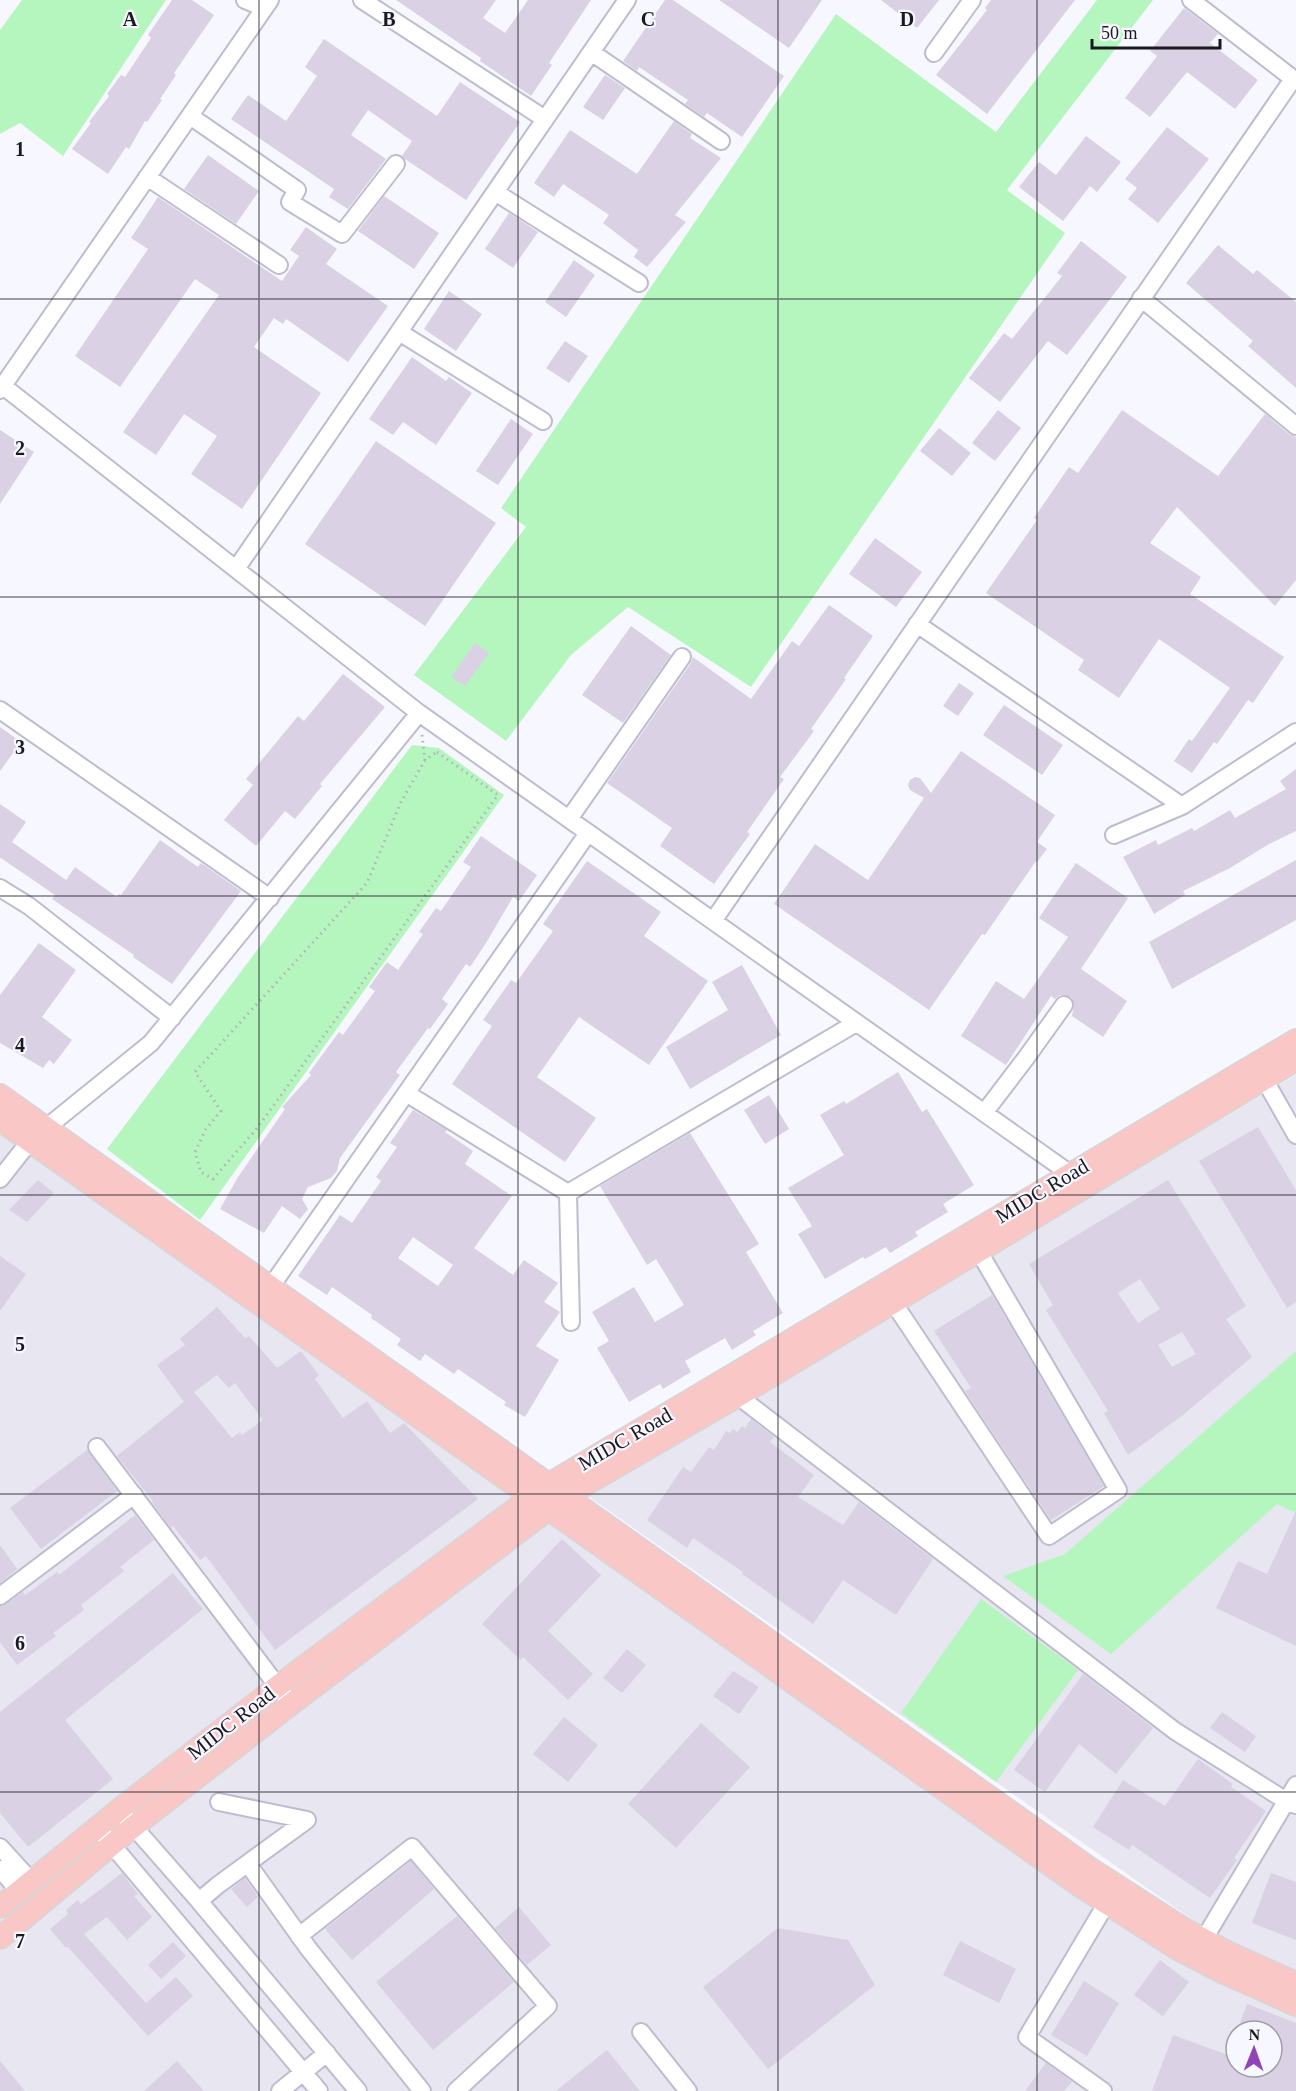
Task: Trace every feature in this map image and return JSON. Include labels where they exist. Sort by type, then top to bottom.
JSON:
[{"type":"main road","name":"MIDC Road","points":[[0,1938],[133,1827],[291,1704],[454,1569],[531,1496],[1078,1180],[1260,1071],[1296,1040]]},
{"type":"main road","name":"MIDC Road","points":[[1260,1071],[1296,1060]]},
{"type":"main road","points":[[0,1095],[47,1128],[549,1509],[1080,1886],[1112,1894]]},
{"type":"main road","points":[[0,1120],[549,1484],[1081,1862],[1112,1894],[1296,2005]]},
{"type":"main road","name":"MIDC Road","points":[[0,1907],[97,1827],[278,1686],[566,1496],[738,1396],[978,1250],[1078,1180]]},
{"type":"main road","points":[[1199,1948],[1296,1983]]},
{"type":"street","points":[[245,0],[267,4],[2,388],[419,713],[1078,1180]]},
{"type":"street","points":[[362,0],[545,119]]},
{"type":"street","points":[[236,569],[627,0]]},
{"type":"street","points":[[934,53],[972,0]]},
{"type":"street","points":[[713,921],[1294,80],[1191,0]]},
{"type":"street","points":[[591,52],[721,141]]},
{"type":"street","points":[[190,116],[297,190],[290,202],[342,234],[396,164]]},
{"type":"street","points":[[147,177],[279,265]]},
{"type":"street","points":[[495,192],[639,283]]},
{"type":"street","points":[[1142,298],[1296,426]]},
{"type":"street","points":[[399,332],[543,422]]},
{"type":"street","points":[[917,624],[1182,806]]},
{"type":"street","points":[[569,819],[682,657]]},
{"type":"street","points":[[0,710],[270,898]]},
{"type":"street","points":[[0,1179],[30,1141],[151,1043],[419,713]]},
{"type":"street","points":[[1114,835],[1182,806],[1296,732]]},
{"type":"street","points":[[265,1295],[588,833]]},
{"type":"street","points":[[0,888],[29,906],[172,1018]]},
{"type":"street","points":[[984,1113],[1064,1005]]},
{"type":"street","points":[[568,1193],[856,1023]]},
{"type":"street","points":[[1260,1071],[1296,1135]]},
{"type":"street","points":[[406,1093],[568,1193]]},
{"type":"street","points":[[568,1193],[571,1322]]},
{"type":"street","points":[[893,1302],[1048,1536],[1118,1490],[978,1250]]},
{"type":"street","points":[[738,1396],[1174,1731],[1292,1803]]},
{"type":"street","points":[[97,1447],[291,1704]]},
{"type":"street","points":[[0,1596],[134,1495]]},
{"type":"street","points":[[1199,1948],[1292,1803],[1296,1785]]},
{"type":"street","points":[[199,1901],[307,1821],[219,1802]]},
{"type":"street","points":[[120,1809],[358,2091]]},
{"type":"street","points":[[97,1827],[319,2091]]},
{"type":"street","points":[[0,1847],[25,1886]]},
{"type":"street","points":[[299,1936],[412,1847],[548,2006],[456,2091]]},
{"type":"street","points":[[248,1864],[299,1936],[422,2091]]},
{"type":"street","points":[[0,1869],[25,1886]]},
{"type":"street","points":[[1103,2091],[1027,2037],[1112,1894]]},
{"type":"street","points":[[641,2032],[687,2091]]},
{"type":"street","points":[[280,2091],[327,2053]]},
{"type":"path","points":[[437,752],[498,795],[258,1127],[213,1179],[201,1172],[195,1152],[206,1129],[221,1111],[195,1072],[367,883],[401,802],[425,760],[437,752]]},
{"type":"shaded area","points":[[1296,1075],[1296,1971],[1227,1944],[585,1494]]},
{"type":"shaded area","points":[[0,1114],[55,1153],[508,1495],[1250,1998],[1296,2017],[1296,2091],[0,2091]]},
{"type":"green space","points":[[22,0],[166,0],[63,156],[20,123],[0,134],[0,30]]},
{"type":"green space","points":[[1097,0],[1153,0],[1007,190],[1065,233],[751,687],[628,607],[571,655],[506,741],[414,675],[526,527],[501,508],[836,14],[996,132]]},
{"type":"green space","points":[[412,745],[439,748],[504,795],[200,1220],[107,1149]]},
{"type":"green space","points":[[1296,1351],[1296,1513],[1277,1504],[1111,1654],[1003,1576],[1065,1554]]},
{"type":"green space","points":[[981,1599],[1078,1670],[996,1782],[901,1713]]},
{"type":"building","points":[[172,0],[192,0],[214,15],[174,73],[176,75],[160,99],[162,100],[147,122],[145,121],[129,149],[126,147],[108,174],[72,149],[109,96],[107,94],[121,75],[125,77],[151,38],[148,35]]},
{"type":"building","points":[[396,0],[496,0],[483,18],[505,33],[528,0],[591,0],[549,63],[552,65],[531,96],[480,61],[481,58]]},
{"type":"building","points":[[665,0],[673,0],[784,76],[742,137],[707,113],[704,117],[685,104],[688,100],[639,67],[637,71],[623,61]]},
{"type":"building","points":[[719,0],[822,0],[789,48]]},
{"type":"building","points":[[881,0],[939,0],[917,28]]},
{"type":"building","points":[[991,0],[1075,0],[987,114],[936,75],[987,10],[985,8]]},
{"type":"building","points":[[1184,8],[1218,34],[1210,43],[1258,80],[1235,109],[1187,72],[1150,117],[1125,98],[1157,56],[1150,51]]},
{"type":"building","points":[[324,39],[437,116],[460,82],[520,122],[466,200],[405,159],[402,156],[412,141],[368,110],[351,135],[386,159],[348,209],[329,197],[334,189],[231,119],[248,95],[286,121],[317,76],[305,67]]},
{"type":"building","points":[[605,75],[625,88],[603,120],[583,107]]},
{"type":"building","points":[[674,121],[692,134],[690,138],[721,158],[675,215],[686,222],[647,267],[634,257],[638,250],[603,223],[609,215],[563,184],[554,197],[534,183],[570,130],[637,174]]},
{"type":"building","points":[[1167,127],[1209,159],[1158,223],[1128,199],[1137,188],[1125,179]]},
{"type":"building","points":[[1086,136],[1121,162],[1097,192],[1090,186],[1063,221],[1019,187],[1039,162],[1056,175]]},
{"type":"building","points":[[208,155],[259,191],[236,224],[184,189]]},
{"type":"building","points":[[384,196],[439,233],[414,269],[358,231]]},
{"type":"building","points":[[158,197],[282,281],[299,256],[290,250],[306,227],[337,249],[326,264],[388,306],[348,362],[286,319],[283,324],[274,318],[254,347],[321,393],[242,509],[191,474],[217,436],[184,414],[156,455],[123,432],[219,295],[195,279],[120,387],[75,356],[148,249],[131,238]]},
{"type":"building","points":[[509,213],[538,232],[513,268],[485,249]]},
{"type":"building","points":[[1081,241],[1127,277],[1067,355],[1048,341],[1000,402],[969,378],[1004,333],[1012,339],[1062,276],[1057,273]]},
{"type":"building","points":[[1218,245],[1253,274],[1257,270],[1296,302],[1296,388],[1248,346],[1253,341],[1186,283]]},
{"type":"building","points":[[574,260],[595,275],[566,317],[545,302]]},
{"type":"building","points":[[449,291],[482,314],[456,351],[424,329]]},
{"type":"building","points":[[565,341],[588,356],[569,383],[546,368]]},
{"type":"building","points":[[412,357],[446,381],[449,377],[472,393],[436,445],[403,422],[393,435],[369,419]]},
{"type":"building","points":[[998,410],[1021,428],[995,461],[972,443]]},
{"type":"building","points":[[1122,410],[1218,476],[1265,414],[1296,437],[1296,580],[1275,606],[1177,507],[1150,543],[1201,577],[1190,594],[1284,657],[1253,703],[1248,700],[1217,744],[1214,742],[1192,773],[1174,761],[1189,739],[1192,741],[1230,688],[1159,639],[1119,698],[1078,670],[1084,660],[986,593],[1037,520],[1034,518],[1069,467],[1078,473]]},
{"type":"building","points":[[511,419],[533,434],[498,485],[476,471]]},
{"type":"building","points":[[939,428],[971,453],[952,476],[920,451]]},
{"type":"building","points":[[0,430],[34,452],[0,504]]},
{"type":"building","points":[[376,441],[496,523],[425,626],[305,544]]},
{"type":"building","points":[[875,538],[922,572],[896,607],[849,574]]},
{"type":"building","points":[[829,605],[873,636],[811,729],[814,731],[780,777],[784,779],[747,832],[750,834],[714,884],[660,846],[672,828],[607,783],[693,657],[751,699],[792,641],[799,646]]},
{"type":"building","points":[[631,626],[671,655],[623,723],[582,695]]},
{"type":"building","points":[[475,643],[489,653],[465,686],[451,677]]},
{"type":"building","points":[[343,674],[385,707],[320,784],[322,786],[295,819],[285,811],[256,846],[224,820],[253,785],[246,779],[298,716],[304,721]]},
{"type":"building","points":[[959,683],[974,693],[958,716],[943,706]]},
{"type":"building","points":[[1004,705],[1063,745],[1042,775],[983,735]]},
{"type":"building","points":[[0,727],[21,742],[0,771]]},
{"type":"building","points":[[961,751],[1055,815],[1037,842],[1047,849],[1036,861],[985,935],[982,934],[929,1010],[774,904],[815,844],[868,880],[924,798],[910,790],[908,785],[910,780],[915,777],[920,778],[931,793]]},
{"type":"building","points":[[1296,769],[1296,831],[1183,891],[1185,895],[1154,914],[1123,857],[1156,840],[1158,845],[1192,828],[1194,831],[1230,810],[1235,818],[1286,789],[1280,781]]},
{"type":"building","points":[[0,804],[26,822],[12,842],[66,880],[75,867],[117,897],[121,895],[160,840],[198,867],[201,863],[241,891],[172,984],[52,899],[55,895],[0,859]]},
{"type":"building","points":[[481,836],[537,875],[519,901],[513,897],[470,967],[466,964],[442,999],[448,1004],[396,1072],[400,1075],[340,1158],[337,1171],[331,1178],[308,1187],[302,1199],[308,1209],[300,1219],[282,1206],[264,1233],[220,1209],[238,1177],[285,1109],[282,1107],[311,1075],[309,1073],[339,1032],[343,1035],[375,991],[369,987],[387,962],[398,970],[423,934],[419,932],[436,908],[441,911],[471,867],[463,862]]},
{"type":"building","points":[[1296,860],[1296,920],[1172,989],[1149,942]]},
{"type":"building","points":[[587,861],[661,912],[644,936],[708,981],[649,1065],[579,1017],[537,1077],[596,1118],[565,1162],[452,1084],[492,1026],[483,1020],[511,980],[516,983],[553,931],[543,924]]},
{"type":"building","points":[[1076,863],[1128,898],[1081,969],[1127,1001],[1103,1037],[1072,1016],[1074,1005],[1071,997],[1060,995],[1055,999],[1051,996],[1006,1065],[961,1036],[996,981],[1024,999],[1068,937],[1039,918]]},
{"type":"building","points":[[39,943],[76,970],[42,1017],[72,1040],[54,1064],[49,1060],[43,1068],[0,1043],[0,995]]},
{"type":"building","points":[[742,965],[781,1035],[690,1089],[666,1047],[728,1010],[712,982]]},
{"type":"building","points":[[898,1072],[922,1112],[927,1109],[974,1185],[943,1204],[948,1212],[915,1232],[918,1236],[890,1253],[886,1247],[865,1259],[863,1257],[825,1279],[798,1234],[812,1226],[788,1188],[844,1155],[820,1115],[844,1101],[846,1104]]},
{"type":"building","points":[[769,1095],[789,1129],[765,1144],[744,1110]]},
{"type":"building","points":[[413,1110],[447,1130],[445,1132],[473,1151],[465,1164],[512,1196],[474,1248],[513,1275],[524,1260],[558,1283],[544,1302],[560,1312],[536,1346],[559,1360],[525,1417],[504,1405],[506,1402],[458,1369],[454,1374],[425,1354],[420,1361],[397,1345],[401,1339],[332,1287],[327,1295],[298,1276],[340,1215],[352,1223],[381,1181],[376,1177],[397,1147],[390,1143]],"holes":[[[413,1237],[453,1265],[438,1286],[398,1258]]]},
{"type":"building","points":[[1258,1127],[1296,1190],[1296,1302],[1287,1308],[1199,1161]]},
{"type":"building","points":[[690,1133],[759,1244],[746,1252],[783,1313],[753,1331],[756,1335],[732,1350],[725,1338],[685,1361],[691,1372],[663,1389],[660,1384],[629,1402],[597,1348],[609,1341],[592,1312],[634,1287],[655,1322],[684,1305],[656,1259],[647,1265],[600,1186]]},
{"type":"building","points":[[38,1180],[54,1193],[27,1222],[9,1210]]},
{"type":"building","points":[[1168,1180],[1246,1306],[1226,1319],[1252,1357],[1183,1415],[1128,1455],[1104,1413],[1108,1411],[1046,1310],[1053,1305],[1029,1264]],"holes":[[[1140,1279],[1160,1309],[1138,1323],[1118,1293]],[[1182,1332],[1196,1354],[1172,1367],[1158,1345]]]},
{"type":"building","points":[[0,1256],[26,1274],[0,1311]]},
{"type":"building","points":[[992,1295],[1104,1486],[1051,1520],[965,1391],[971,1388],[934,1331]]},
{"type":"building","points":[[217,1307],[245,1338],[249,1336],[277,1368],[301,1351],[319,1375],[315,1379],[343,1418],[367,1401],[390,1433],[404,1423],[478,1499],[275,1650],[206,1556],[200,1560],[173,1526],[171,1528],[153,1501],[117,1456],[184,1402],[157,1365],[185,1345],[180,1339]],"holes":[[[217,1375],[229,1388],[235,1383],[263,1420],[242,1435],[240,1432],[232,1438],[194,1392]]]},
{"type":"building","points":[[751,1419],[774,1437],[770,1442],[814,1475],[798,1497],[843,1525],[859,1502],[933,1559],[896,1615],[843,1580],[813,1624],[693,1538],[687,1548],[647,1520],[683,1467],[691,1472],[709,1447],[714,1450],[726,1431],[730,1433],[733,1429],[737,1432],[742,1426],[745,1428]]},
{"type":"building","points":[[87,1450],[117,1491],[41,1549],[10,1508]]},
{"type":"building","points":[[1296,1511],[1296,1646],[1216,1608],[1238,1561],[1267,1574]]},
{"type":"building","points":[[135,1515],[154,1540],[120,1567],[124,1571],[81,1605],[84,1610],[53,1633],[56,1636],[17,1665],[0,1642],[0,1606],[23,1592],[25,1595],[57,1572],[59,1575]]},
{"type":"building","points":[[562,1539],[601,1575],[548,1631],[593,1674],[568,1700],[523,1657],[521,1660],[482,1624]]},
{"type":"building","points":[[0,1545],[17,1569],[0,1583]]},
{"type":"building","points":[[173,1573],[203,1609],[65,1720],[113,1779],[28,1847],[0,1813],[0,1712]]},
{"type":"building","points":[[627,1649],[646,1665],[622,1693],[603,1678]]},
{"type":"building","points":[[733,1671],[759,1687],[739,1714],[713,1696]]},
{"type":"building","points":[[1083,1674],[1153,1728],[1116,1774],[1079,1744],[1045,1792],[1014,1770]]},
{"type":"building","points":[[1222,1712],[1256,1736],[1245,1752],[1210,1728]]},
{"type":"building","points":[[564,1717],[598,1745],[568,1782],[533,1754]]},
{"type":"building","points":[[701,1723],[750,1767],[676,1848],[628,1804]]},
{"type":"building","points":[[1198,1759],[1233,1784],[1231,1787],[1266,1811],[1234,1858],[1237,1860],[1210,1898],[1132,1845],[1129,1850],[1093,1827],[1123,1780],[1165,1806]]},
{"type":"building","points":[[411,1861],[434,1889],[352,1960],[325,1929]]},
{"type":"building","points":[[122,1873],[138,1894],[134,1896],[152,1917],[127,1940],[107,1917],[84,1934],[146,2003],[176,1977],[193,1996],[148,2036],[50,1929],[68,1914],[66,1910],[78,1900],[81,1904]]},
{"type":"building","points":[[1271,1873],[1296,1882],[1296,1940],[1252,1923]]},
{"type":"building","points":[[245,1878],[258,1897],[247,1907],[231,1889]]},
{"type":"building","points":[[519,1907],[551,1945],[527,1965],[495,1928]]},
{"type":"building","points":[[457,1916],[514,1982],[433,2050],[376,1982]]},
{"type":"building","points":[[778,1928],[848,1940],[875,1985],[768,2069],[703,1987]]},
{"type":"building","points":[[960,1941],[1016,1969],[999,2003],[943,1975]]},
{"type":"building","points":[[173,1942],[186,1956],[161,1979],[148,1965]]},
{"type":"building","points":[[1160,1960],[1189,1982],[1163,2016],[1134,1995]]},
{"type":"building","points":[[1084,1981],[1119,2003],[1087,2056],[1051,2035]]},
{"type":"building","points":[[1247,2004],[1296,2023],[1296,2091],[1152,2091],[1173,2035],[1224,2054],[1224,2079],[1284,2079],[1284,2019],[1241,2019]]},
{"type":"building","points":[[607,2050],[640,2091],[556,2091]]},
{"type":"building","points":[[0,2061],[25,2091],[0,2091]]},
{"type":"building","points":[[177,2061],[204,2091],[144,2091]]},
{"type":"building","points":[[1046,2063],[1072,2082],[1064,2091],[1025,2091]]}]
